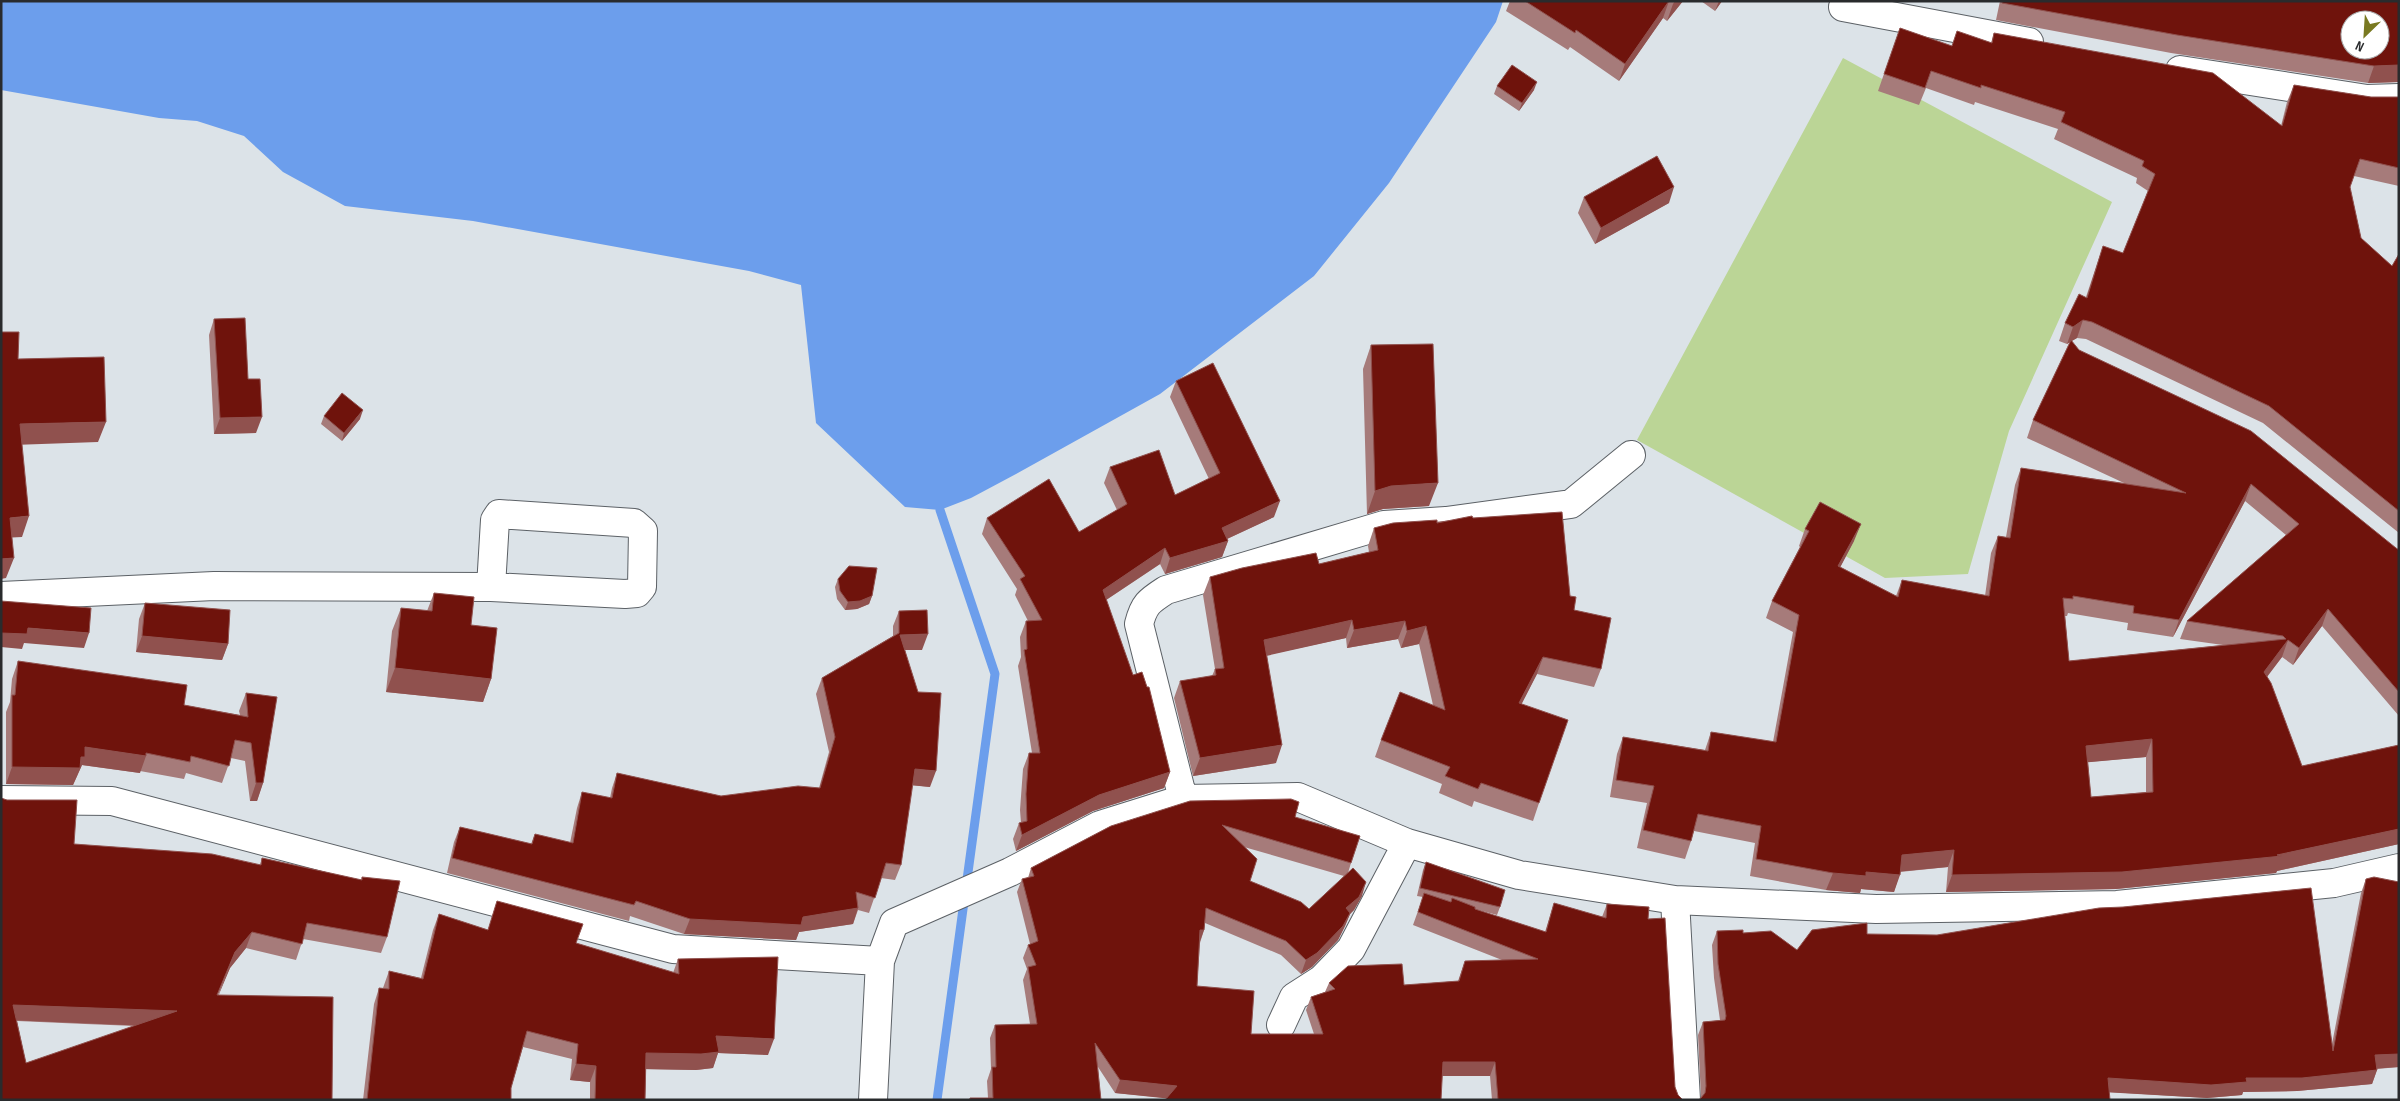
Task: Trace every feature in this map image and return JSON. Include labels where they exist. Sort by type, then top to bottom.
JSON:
[{"type":"street","points":[[1839,3],[2053,47]]},
{"type":"street","points":[[2158,66],[2367,100],[2399,98]]},
{"type":"street","points":[[1183,799],[1139,624],[1143,608],[1152,599],[1166,590],[1384,525],[1446,521],[1572,504],[1630,455]]},
{"type":"street","points":[[1,596],[214,586],[491,587],[637,593],[642,587],[643,531],[634,523],[499,514],[494,520],[491,587]]},
{"type":"street","points":[[873,1100],[880,961],[894,924],[920,910],[1010,872],[1100,826],[1183,799],[1298,797],[1408,843],[1519,875],[1675,900],[1876,909],[2117,905],[2334,883],[2399,868]]},
{"type":"street","points":[[1,800],[112,801],[673,949],[880,961]]},
{"type":"street","points":[[1281,1024],[1294,997],[1322,979],[1351,949],[1408,843]]},
{"type":"street","points":[[1675,900],[1686,1100]]},
{"type":"green space","points":[[1843,58],[2112,202],[2009,431],[1968,574],[1885,578],[1637,440]]},
{"type":"water","points":[[1,1],[1503,1],[1496,22],[1389,183],[1314,276],[1160,394],[971,498],[940,510],[905,507],[816,423],[801,285],[749,271],[473,221],[345,206],[283,172],[244,136],[197,121],[159,118],[1,90]]},
{"type":"building","points":[[1525,1],[1669,1],[1625,64],[1576,30],[1575,33]]},
{"type":"building","points":[[2002,1],[2399,1],[2399,65],[2374,66],[2177,35],[2002,3]]},
{"type":"building","points":[[1900,28],[1952,46],[1957,31],[1992,43],[1994,33],[2213,73],[2282,126],[2294,85],[2371,97],[2399,97],[2399,168],[2360,159],[2350,187],[2361,238],[2392,266],[2399,254],[2399,511],[2269,406],[2092,322],[2083,320],[2073,327],[2065,323],[2079,294],[2087,298],[2103,246],[2123,253],[2155,174],[2142,166],[2144,161],[2061,122],[2065,112],[1981,85],[1981,88],[1931,71],[1925,88],[1884,74]]},
{"type":"building","points":[[1512,65],[1537,82],[1522,103],[1497,86]]},
{"type":"building","points":[[1657,156],[1674,187],[1601,228],[1584,197]]},
{"type":"building","points":[[245,318],[248,379],[260,379],[262,417],[220,418],[214,319]]},
{"type":"building","points":[[1,332],[19,332],[18,359],[104,357],[106,422],[20,424],[29,516],[10,518],[14,558],[1,559]]},
{"type":"building","points":[[2071,340],[2079,350],[2251,431],[2399,550],[2399,692],[2328,609],[2299,648],[2288,640],[2264,672],[2271,683],[2302,766],[2399,745],[2399,829],[2277,855],[2282,856],[2122,872],[1952,875],[1954,850],[1902,855],[1900,875],[1866,872],[1866,876],[1833,873],[1756,859],[1761,826],[1698,814],[1691,841],[1643,830],[1654,786],[1616,780],[1623,737],[1708,751],[1711,732],[1776,742],[1799,615],[1772,601],[1809,531],[1805,529],[1820,502],[1861,524],[1838,566],[1898,597],[1902,580],[1989,596],[1998,536],[2010,538],[2021,468],[2186,493],[2033,420]],"holes":[[[2251,484],[2299,524],[2187,621],[2283,636],[2286,639],[2069,661],[2063,598],[2073,599],[2073,596],[2134,606],[2133,613],[2179,620]],[[2152,739],[2153,792],[2091,797],[2086,746]]]},
{"type":"building","points":[[1433,344],[1438,483],[1391,486],[1375,491],[1371,345]]},
{"type":"building","points":[[1213,363],[1280,501],[1222,528],[1228,541],[1170,558],[1165,548],[1103,590],[1133,675],[1142,672],[1147,687],[1149,687],[1170,772],[1099,795],[1022,835],[1019,823],[1027,821],[1026,794],[1029,753],[1040,753],[1024,650],[1027,649],[1026,621],[1042,620],[1020,579],[1025,576],[987,518],[1049,479],[1079,532],[1127,504],[1110,467],[1159,450],[1175,495],[1220,473],[1176,381]]},
{"type":"building","points":[[342,393],[363,410],[344,433],[324,416]]},
{"type":"building","points":[[1562,512],[1570,596],[1576,597],[1574,610],[1611,618],[1601,669],[1543,657],[1519,703],[1568,720],[1539,803],[1481,783],[1478,789],[1445,776],[1450,767],[1381,740],[1400,692],[1445,710],[1426,626],[1407,631],[1405,621],[1354,630],[1352,620],[1264,640],[1282,745],[1200,758],[1180,681],[1216,675],[1215,669],[1224,668],[1210,577],[1242,568],[1316,553],[1319,564],[1378,550],[1374,528],[1393,523],[1437,520],[1437,523],[1472,516],[1473,518]]},
{"type":"building","points":[[849,566],[877,568],[872,596],[860,601],[848,602],[840,591],[838,579]]},
{"type":"building","points":[[434,593],[474,597],[471,625],[497,628],[491,679],[395,668],[401,608],[432,611]]},
{"type":"building","points":[[1,601],[91,608],[89,633],[28,628],[27,634],[1,633]]},
{"type":"building","points":[[145,603],[230,610],[228,644],[142,636]]},
{"type":"building","points":[[927,610],[928,634],[900,635],[918,692],[941,693],[936,771],[915,769],[901,865],[886,863],[875,898],[856,892],[858,908],[803,917],[801,925],[690,919],[636,901],[634,905],[452,858],[460,827],[532,844],[535,834],[573,843],[582,792],[612,798],[617,773],[721,796],[798,786],[820,788],[835,737],[822,678],[899,633],[899,611]]},
{"type":"building","points":[[18,661],[187,685],[184,705],[248,717],[246,693],[277,697],[263,783],[256,783],[251,743],[235,740],[229,766],[191,756],[190,762],[146,753],[146,756],[85,747],[85,757],[81,757],[80,768],[12,767],[12,695],[15,695]]},
{"type":"building","points":[[1,798],[7,800],[77,800],[74,844],[212,854],[261,865],[262,858],[362,880],[362,877],[400,881],[387,937],[307,923],[302,944],[252,932],[235,952],[217,995],[333,997],[332,1100],[1,1100]],"holes":[[[13,1005],[177,1011],[26,1063]]]},
{"type":"building","points":[[1291,799],[1299,802],[1295,817],[1360,836],[1351,863],[1222,825],[1257,859],[1250,881],[1301,902],[1309,909],[1353,868],[1366,882],[1359,897],[1346,908],[1350,913],[1343,926],[1317,953],[1306,960],[1286,941],[1206,908],[1204,930],[1200,930],[1197,986],[1254,991],[1251,1034],[1323,1034],[1311,997],[1335,989],[1329,983],[1348,966],[1402,964],[1404,985],[1459,981],[1465,961],[1538,959],[1418,912],[1424,893],[1451,902],[1452,898],[1475,907],[1475,909],[1546,932],[1554,903],[1606,918],[1607,904],[1649,907],[1648,919],[1665,918],[1675,1087],[1678,1095],[1683,1100],[1498,1100],[1495,1062],[1443,1062],[1441,1100],[1165,1100],[1177,1086],[1120,1080],[1095,1043],[1101,1100],[970,1100],[970,1098],[993,1098],[992,1067],[996,1067],[995,1025],[1037,1024],[1028,967],[1036,965],[1028,945],[1038,941],[1022,879],[1034,876],[1031,868],[1111,826],[1190,801]]},
{"type":"building","points":[[1426,862],[1505,890],[1500,907],[1420,888]]},
{"type":"building","points":[[2374,877],[2399,882],[2399,1054],[2375,1055],[2377,1070],[2302,1078],[2246,1078],[2247,1082],[2211,1085],[2108,1078],[2110,1100],[1698,1100],[1705,1093],[1706,1086],[1703,1022],[1725,1020],[1726,1016],[1718,964],[1717,931],[1743,930],[1743,933],[1771,931],[1797,950],[1812,930],[1867,923],[1867,934],[1937,935],[2099,908],[2311,888],[2333,1051],[2366,879]]},
{"type":"building","points":[[497,901],[583,924],[576,943],[679,974],[678,959],[778,957],[774,1039],[716,1036],[719,1052],[701,1054],[646,1053],[645,1100],[595,1100],[596,1066],[576,1064],[578,1044],[527,1031],[511,1088],[511,1100],[367,1100],[379,988],[389,989],[389,971],[423,979],[439,914],[488,930]]},
{"type":"waterway","points":[[937,1100],[995,674],[940,510]]}]
